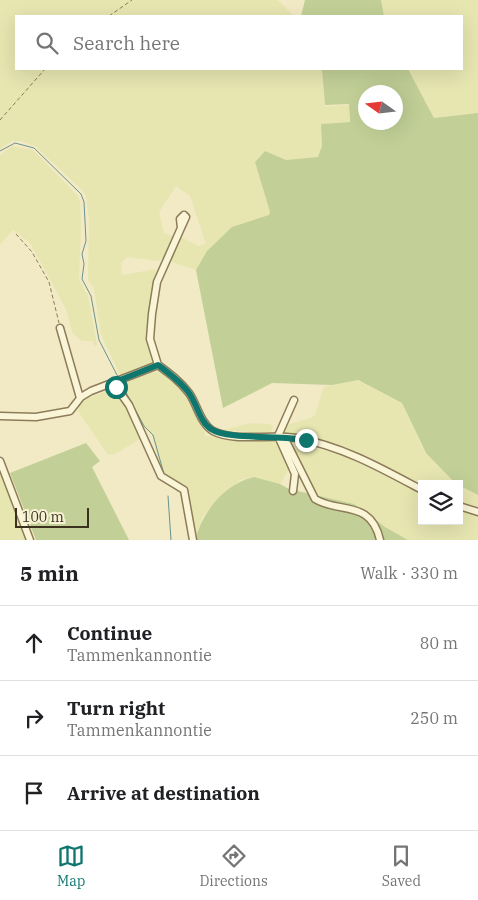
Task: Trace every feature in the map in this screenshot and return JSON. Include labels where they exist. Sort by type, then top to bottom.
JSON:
[{"type":"street","points":[[181,228],[157,282],[150,336],[158,365],[188,391],[204,423],[211,429],[232,436],[281,436],[345,452],[372,463],[418,488]]},
{"type":"street","points":[[60,328],[80,398]]},
{"type":"street","points":[[0,416],[52,415],[70,411],[80,398],[91,391],[158,365]]},
{"type":"street","points":[[110,384],[116,387],[129,406],[161,476],[184,490],[193,540]]},
{"type":"street","points":[[293,491],[295,474],[281,436],[294,400]]},
{"type":"street","points":[[281,436],[315,499],[358,511],[375,527],[380,540]]},
{"type":"street","points":[[0,461],[30,540]]},
{"type":"street","points":[[463,507],[478,512]]},
{"type":"path","points":[[110,15],[132,0]]},
{"type":"path","points":[[0,120],[44,70]]},
{"type":"path","points":[[16,234],[32,252],[49,282],[58,312],[60,328]]},
{"type":"green space","points":[[0,0],[278,0],[293,15],[15,15],[15,70],[322,70],[325,106],[350,105],[349,122],[321,124],[322,146],[318,157],[286,160],[264,151],[255,162],[270,212],[269,215],[207,251],[196,270],[169,261],[181,237],[199,246],[206,244],[190,196],[176,186],[159,212],[164,233],[174,237],[164,257],[158,261],[127,257],[121,263],[122,275],[156,269],[147,338],[154,360],[147,367],[121,377],[101,335],[94,288],[88,280],[89,220],[86,196],[35,146],[21,141],[12,141],[0,149]]},
{"type":"green space","points":[[305,0],[381,0],[384,15],[301,15]]},
{"type":"green space","points":[[381,0],[478,0],[478,113],[434,118],[409,70],[463,70],[463,15],[384,15]]},
{"type":"green space","points":[[322,70],[409,70],[434,118],[478,113],[478,495],[463,488],[463,480],[452,480],[426,453],[402,403],[358,380],[332,385],[272,383],[223,408],[196,270],[207,251],[232,227],[269,215],[270,212],[255,162],[265,151],[286,160],[318,157],[322,146],[321,124],[350,122],[349,104],[325,105]]},
{"type":"green space","points":[[12,146],[33,150],[77,195],[80,202],[79,280],[88,296],[97,345],[94,346],[93,341],[82,341],[73,334],[66,309],[30,243],[13,230],[0,245],[0,155]]},
{"type":"green space","points":[[154,372],[165,373],[187,395],[205,428],[205,436],[278,440],[289,469],[280,484],[254,477],[240,480],[202,518],[195,540],[189,540],[185,508],[180,494],[166,482],[157,456],[153,436],[144,426],[124,389],[125,382]]},
{"type":"green space","points":[[354,379],[402,403],[423,449],[452,480],[418,480],[418,484],[367,456],[305,437],[283,433],[287,425],[315,415],[324,387]]},
{"type":"green space","points":[[111,389],[121,396],[142,438],[115,454],[108,455],[78,411],[86,399]]},
{"type":"green space","points":[[251,423],[270,424],[273,427],[271,433],[223,430]]},
{"type":"green space","points":[[289,441],[355,459],[418,491],[418,525],[463,525],[463,510],[478,515],[478,540],[408,540],[385,527],[362,509],[314,495]]},
{"type":"green space","points":[[86,443],[100,461],[92,467],[129,540],[36,540],[10,473]]},
{"type":"green space","points":[[0,469],[9,496],[27,540],[0,540]]},
{"type":"green space","points":[[254,477],[280,484],[289,489],[354,504],[385,527],[408,540],[195,540],[203,519],[216,500],[233,486]]},
{"type":"green space","points":[[463,488],[478,495],[478,509],[463,504]]},
{"type":"waterway","points":[[0,151],[15,143],[34,148],[81,194],[84,202],[86,241],[82,254],[84,264],[82,279],[91,296],[99,340],[118,377]]},
{"type":"waterway","points":[[121,383],[144,426],[153,435],[164,474]]},
{"type":"waterway","points":[[168,496],[171,540]]},
{"type":"route","points":[[116,387],[110,384],[158,365],[177,379],[188,391],[204,423],[216,432],[232,436],[278,436],[306,440]]}]
